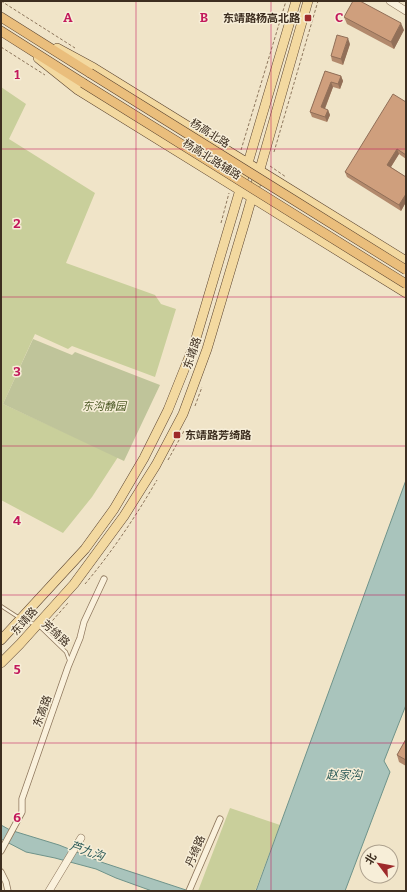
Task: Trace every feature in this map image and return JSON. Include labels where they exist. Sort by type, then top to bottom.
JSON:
[{"type":"highway","name":"杨高北路","points":[[1,17],[406,270]]},
{"type":"highway","points":[[1,31],[406,284]]},
{"type":"main road","name":"东靖路","points":[[1,640],[85,549],[114,509],[144,458],[168,410],[194,345],[236,190],[248,163],[296,1]]},
{"type":"main road","name":"东靖路","points":[[1,663],[74,584],[124,516],[156,465],[180,421],[207,349],[308,1]]},
{"type":"main road","name":"杨高北路辅路","points":[[17,27],[94,68],[239,158],[248,163],[260,166],[356,231],[406,261]]},
{"type":"main road","name":"杨高北路辅路","points":[[11,38],[78,90],[236,190],[252,198],[406,293]]},
{"type":"street","points":[[390,1],[406,11]]},
{"type":"street","name":"东高路","points":[[2,850],[22,812],[22,799],[68,667],[80,638],[84,622],[104,579]]},
{"type":"street","name":"丹绮路","points":[[189,891],[220,819]]},
{"type":"street","points":[[50,890],[81,838]]},
{"type":"street","points":[[1,872],[6,882],[8,891]]},
{"type":"lane","name":"芳绮路","points":[[1,606],[21,619],[37,625],[49,634],[66,652],[70,659],[68,667]]},
{"type":"path","points":[[239,158],[286,1]]},
{"type":"path","points":[[220,227],[236,190]]},
{"type":"green space","points":[[1,87],[26,104],[9,139],[95,193],[66,263],[155,295],[161,304],[176,309],[155,377],[72,346],[68,349],[35,334],[3,404],[118,457],[92,497],[63,533],[1,500]]},
{"type":"green space","name":"东沟静园","points":[[33,339],[72,355],[75,352],[160,385],[124,461],[3,404]]},
{"type":"green space","points":[[230,808],[280,825],[256,889],[255,891],[198,891]]},
{"type":"water","name":"赵家沟","points":[[406,480],[406,705],[384,761],[390,772],[363,844],[359,844],[359,854],[345,891],[256,891]]},
{"type":"water","points":[[1,825],[10,830],[59,845],[104,863],[189,891],[152,891],[96,869],[26,852],[1,839]]},
{"type":"building","points":[[353,1],[360,1],[401,23],[391,42],[344,17]]},
{"type":"building","points":[[337,35],[348,38],[341,59],[331,56]]},
{"type":"building","points":[[325,71],[341,76],[338,84],[331,82],[321,107],[328,110],[325,117],[310,112]]},
{"type":"building","points":[[393,94],[406,102],[406,155],[397,149],[387,165],[406,177],[406,194],[399,205],[345,172]]},
{"type":"building","points":[[406,739],[406,760],[397,755]]},
{"type":"place","name":"东靖路杨高北路","points":[[308,18]]},
{"type":"place","name":"东靖路芳绮路","points":[[177,435]]},
{"type":"water label","name":"芦九沟","points":[[87,851]]}]
